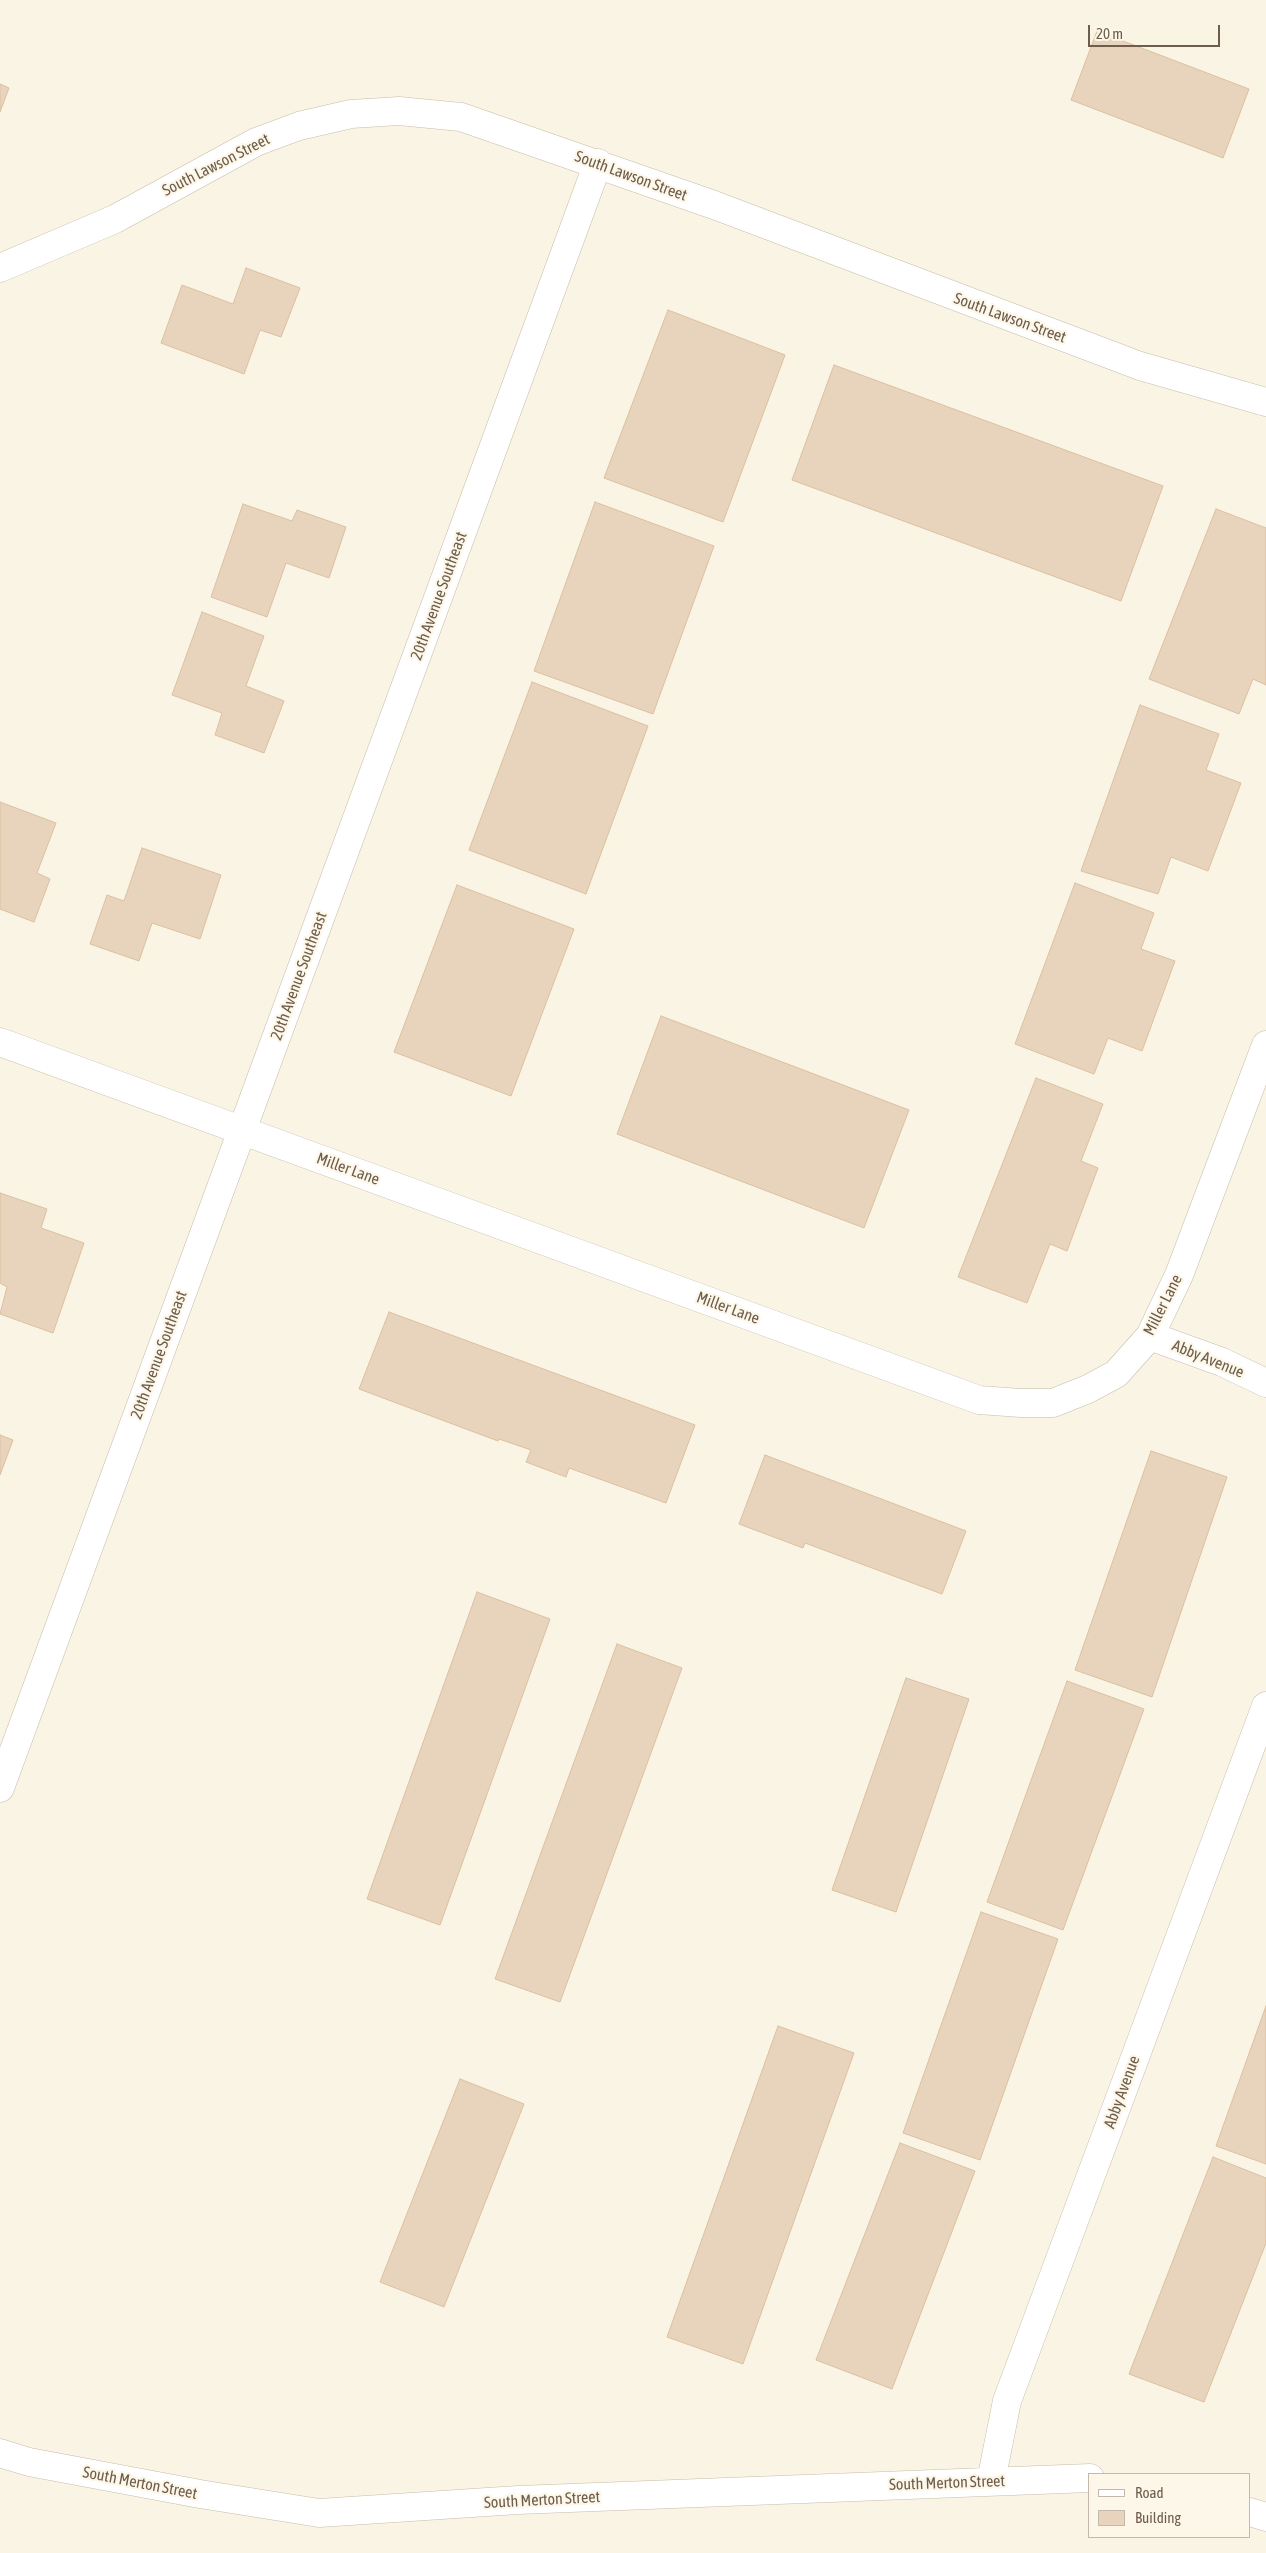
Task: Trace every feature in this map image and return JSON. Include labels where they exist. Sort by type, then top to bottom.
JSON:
[{"type":"street","name":"South Lawson Street","points":[[0,268],[115,218],[256,142],[299,126],[351,114],[399,111],[461,117],[598,164],[1140,366],[1266,402]]},
{"type":"street","name":"20th Avenue Southeast","points":[[0,1788],[8,1740],[242,1130],[598,164]]},
{"type":"street","name":"Miller Lane","points":[[0,1042],[978,1400],[1053,1403],[1088,1389],[1116,1374],[1150,1336],[1179,1274],[1266,1045]]},
{"type":"street","name":"Abby Avenue","points":[[1150,1336],[1222,1362],[1266,1383]]},
{"type":"street","name":"Abby Avenue","points":[[991,2481],[1007,2400],[1266,1706]]},
{"type":"street","name":"South Merton Street","points":[[0,2453],[29,2462],[191,2493],[319,2514],[518,2500],[1088,2478]]},
{"type":"street","points":[[1251,2512],[1266,2517]]},
{"type":"building","points":[[1097,31],[1249,89],[1223,158],[1071,100]]},
{"type":"building","points":[[0,84],[9,88],[0,112]]},
{"type":"building","points":[[246,268],[300,288],[281,337],[260,330],[244,374],[161,343],[182,285],[233,304]]},
{"type":"building","points":[[668,310],[785,355],[723,522],[604,478]]},
{"type":"building","points":[[834,365],[1163,486],[1121,601],[792,480]]},
{"type":"building","points":[[595,502],[714,546],[653,714],[534,671]]},
{"type":"building","points":[[243,504],[292,521],[297,510],[346,527],[329,578],[286,563],[267,617],[211,597]]},
{"type":"building","points":[[1216,509],[1266,528],[1266,685],[1253,679],[1239,714],[1149,679]]},
{"type":"building","points":[[202,612],[264,636],[246,686],[284,701],[264,753],[215,735],[222,713],[172,695]]},
{"type":"building","points":[[532,682],[648,726],[586,894],[469,850]]},
{"type":"building","points":[[1140,705],[1219,734],[1206,770],[1241,783],[1208,871],[1171,857],[1158,894],[1081,871]]},
{"type":"building","points":[[0,802],[56,823],[37,873],[50,879],[34,922],[0,909]]},
{"type":"building","points":[[142,848],[221,875],[200,939],[152,923],[139,961],[90,944],[107,895],[124,901]]},
{"type":"building","points":[[1075,883],[1154,913],[1141,949],[1175,961],[1142,1051],[1108,1038],[1094,1074],[1015,1044]]},
{"type":"building","points":[[457,885],[574,929],[511,1096],[394,1052]]},
{"type":"building","points":[[661,1016],[909,1110],[864,1228],[617,1134]]},
{"type":"building","points":[[1036,1078],[1103,1104],[1081,1161],[1098,1168],[1067,1251],[1050,1244],[1027,1303],[958,1277]]},
{"type":"building","points":[[0,1193],[47,1209],[41,1228],[84,1243],[53,1333],[0,1314],[7,1287],[0,1283]]},
{"type":"building","points":[[389,1312],[695,1425],[666,1503],[569,1468],[566,1477],[526,1462],[531,1450],[499,1439],[498,1441],[359,1389]]},
{"type":"building","points":[[0,1435],[13,1440],[0,1475]]},
{"type":"building","points":[[1151,1451],[1227,1477],[1152,1697],[1075,1670]]},
{"type":"building","points":[[765,1455],[966,1531],[942,1594],[805,1543],[803,1548],[739,1524]]},
{"type":"building","points":[[477,1592],[550,1619],[440,1925],[367,1899]]},
{"type":"building","points":[[617,1644],[682,1668],[560,2002],[495,1979]]},
{"type":"building","points":[[906,1678],[969,1699],[896,1912],[832,1890]]},
{"type":"building","points":[[1067,1681],[1144,1709],[1063,1930],[987,1902]]},
{"type":"building","points":[[981,1912],[1058,1939],[980,2160],[903,2133]]},
{"type":"building","points":[[1266,2006],[1266,2164],[1216,2146]]},
{"type":"building","points":[[778,2026],[854,2053],[743,2364],[667,2337]]},
{"type":"building","points":[[460,2079],[524,2104],[444,2307],[380,2282]]},
{"type":"building","points":[[900,2143],[975,2171],[892,2389],[816,2360]]},
{"type":"building","points":[[1213,2157],[1266,2178],[1266,2243],[1204,2402],[1129,2374]]}]
